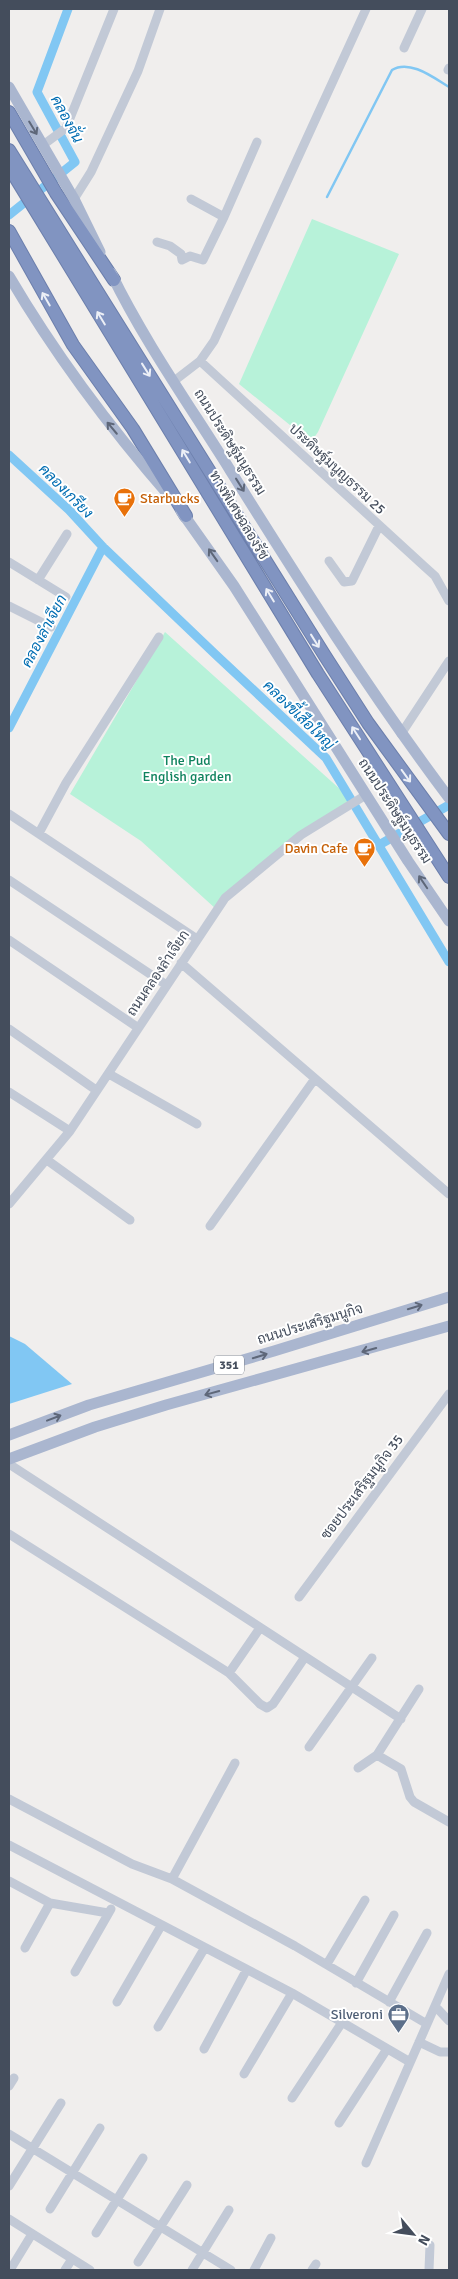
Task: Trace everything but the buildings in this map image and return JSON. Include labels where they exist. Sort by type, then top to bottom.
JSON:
[{"type":"highway","points":[[9,112],[52,173],[114,280]]},
{"type":"highway","name":"ทางพิเศษฉลองรัช","points":[[9,150],[368,723],[449,834]]},
{"type":"highway","name":"ทางพิเศษฉลองรัช","points":[[9,167],[318,674],[449,877]]},
{"type":"highway","points":[[9,231],[72,345],[133,429],[186,516]]},
{"type":"main road","points":[[9,87],[43,145],[52,173]]},
{"type":"main road","name":"ถนนประดิษฐ์มนูธรรม","points":[[61,189],[74,199],[114,280],[174,381],[335,637],[401,734],[449,797]]},
{"type":"main road","name":"ถนนประดิษฐ์มนูธรรม","points":[[9,276],[60,358],[89,400],[186,516],[234,586],[357,799],[390,832],[449,920]]},
{"type":"main road","name":"ถนนประเสริฐมนูกิจ","points":[[9,1435],[89,1405],[257,1357],[449,1297]]},
{"type":"main road","name":"351","points":[[9,1459],[95,1427],[166,1405],[449,1326]]},
{"type":"street","points":[[43,145],[59,134],[114,9]]},
{"type":"street","points":[[74,199],[92,172],[138,71],[160,9]]},
{"type":"street","points":[[174,381],[200,361],[214,341],[366,9]]},
{"type":"street","points":[[404,48],[422,9]]},
{"type":"street","points":[[158,242],[181,254],[182,260],[190,256],[203,260],[257,142]]},
{"type":"street","points":[[191,199],[224,217]]},
{"type":"street","name":"ประดิษฐ์มนูญธรรม 25","points":[[200,361],[435,576],[449,601]]},
{"type":"street","points":[[329,561],[344,582],[352,580],[379,526]]},
{"type":"street","points":[[38,580],[67,534]]},
{"type":"street","points":[[9,562],[66,597]]},
{"type":"street","points":[[9,606],[50,628]]},
{"type":"street","points":[[40,834],[66,783],[159,637]]},
{"type":"street","points":[[401,734],[449,661]]},
{"type":"street","name":"ถนนคลองลำเจียก","points":[[9,1204],[70,1131],[165,984],[230,892],[301,835],[357,799]]},
{"type":"street","points":[[9,814],[197,938]]},
{"type":"street","points":[[9,880],[165,984]]},
{"type":"street","points":[[9,940],[137,1027]]},
{"type":"street","points":[[181,963],[314,1080],[449,1194]]},
{"type":"street","points":[[9,1030],[96,1090]]},
{"type":"street","points":[[108,1074],[197,1124]]},
{"type":"street","points":[[210,1226],[314,1080]]},
{"type":"street","points":[[9,1092],[70,1131]]},
{"type":"street","points":[[47,1160],[130,1220]]},
{"type":"street","name":"ซอยประเสริฐมนูกิจ 35","points":[[299,1597],[449,1394]]},
{"type":"street","points":[[9,1464],[401,1719]]},
{"type":"street","points":[[9,1534],[229,1673],[260,1704],[267,1708],[273,1704],[305,1657]]},
{"type":"street","points":[[229,1673],[260,1628]]},
{"type":"street","points":[[309,1747],[372,1658]]},
{"type":"street","points":[[358,1768],[378,1755],[419,1689]]},
{"type":"street","points":[[378,1755],[401,1769],[410,1797],[414,1802],[449,1822]]},
{"type":"street","points":[[172,1879],[235,1763]]},
{"type":"street","points":[[9,1799],[132,1864],[172,1879],[327,1964],[427,2024]]},
{"type":"street","points":[[9,1845],[343,2021],[410,2062]]},
{"type":"street","points":[[9,1881],[50,1903],[108,1913]]},
{"type":"street","points":[[327,1964],[366,1900]]},
{"type":"street","points":[[75,1972],[114,1902]]},
{"type":"street","points":[[25,1948],[50,1903]]},
{"type":"street","points":[[356,1982],[394,1915]]},
{"type":"street","points":[[117,2002],[160,1926]]},
{"type":"street","points":[[389,2002],[427,1933]]},
{"type":"street","points":[[158,2028],[204,1949]]},
{"type":"street","points":[[204,2049],[246,1971]]},
{"type":"street","points":[[366,2163],[449,1974]]},
{"type":"street","points":[[244,2074],[292,1994]]},
{"type":"street","points":[[435,2006],[449,2021]]},
{"type":"street","points":[[292,2098],[343,2021]]},
{"type":"street","points":[[419,2042],[440,2052],[449,2052]]},
{"type":"street","points":[[338,2123],[388,2049]]},
{"type":"street","points":[[9,2086],[14,2078]]},
{"type":"street","points":[[9,2186],[61,2103]]},
{"type":"street","points":[[50,2209],[100,2128]]},
{"type":"street","points":[[9,2134],[231,2270]]},
{"type":"street","points":[[96,2233],[143,2158]]},
{"type":"street","points":[[138,2262],[187,2185]]},
{"type":"street","points":[[192,2270],[229,2210]]},
{"type":"street","points":[[9,2219],[90,2270]]},
{"type":"street","points":[[10,2270],[32,2234]]},
{"type":"street","points":[[254,2270],[271,2238]]},
{"type":"street","points":[[429,2270],[430,2245]]},
{"type":"street","points":[[65,2270],[72,2259]]},
{"type":"green space","points":[[312,219],[399,254],[318,432],[311,442],[239,384]]},
{"type":"green space","name":"The Pud English garden","points":[[165,632],[351,799],[216,909],[141,841],[70,794]]},
{"type":"water","points":[[9,1336],[25,1344],[72,1384],[9,1404]]},
{"type":"waterway","name":"คลองจั่น","points":[[9,215],[75,162],[37,92],[68,9]]},
{"type":"waterway","points":[[327,197],[392,70],[399,67],[414,68],[449,87]]},
{"type":"waterway","name":"คลองขี้เสือใหญ่","points":[[9,455],[69,510],[103,547],[326,758],[449,962]]},
{"type":"waterway","name":"คลองลำเจียก","points":[[9,728],[103,547]]},
{"type":"waterway","points":[[379,845],[449,805]]},
{"type":"place","name":"Starbucks","points":[[124,517]]},
{"type":"place","name":"Davin Cafe","points":[[364,867]]},
{"type":"place","name":"Silveroni","points":[[399,2033]]},
{"type":"water label","name":"คลองเกรียง","points":[[66,491]]}]
